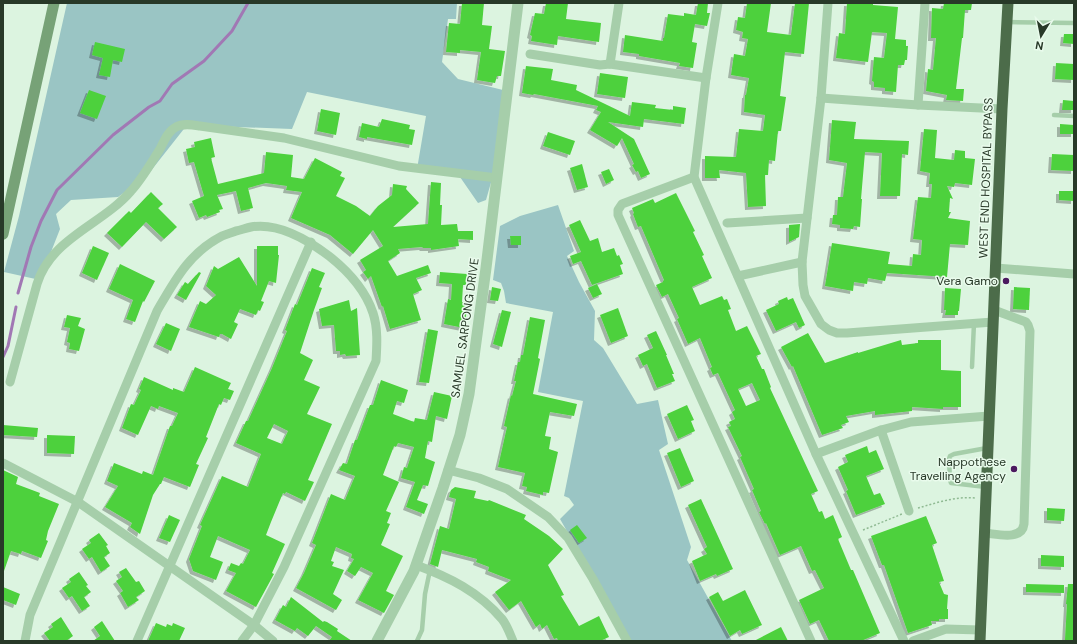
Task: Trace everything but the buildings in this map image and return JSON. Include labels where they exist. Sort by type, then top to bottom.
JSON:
[{"type":"highway","name":"WEST END HOSPITAL BYPASS","points":[[980,641],[1002,109],[1008,3]]},
{"type":"main road","points":[[3,234],[54,3]]},
{"type":"street","name":"SAMUEL SARPONG DRIVE","points":[[377,641],[416,566],[444,488],[448,470],[460,435],[470,394],[518,3]]},
{"type":"street","points":[[610,64],[619,3]]},
{"type":"street","points":[[718,3],[706,78],[694,177],[816,454],[904,641]]},
{"type":"street","points":[[828,3],[821,98],[802,262],[805,296],[821,324],[829,330],[837,333],[993,322]]},
{"type":"street","points":[[918,105],[925,3]]},
{"type":"street","points":[[530,54],[600,65],[610,64],[706,78]]},
{"type":"street","points":[[821,98],[1002,109]]},
{"type":"street","points":[[10,382],[39,279],[46,264],[68,240],[115,207],[131,191],[147,170],[168,134],[176,126],[200,126],[284,138],[399,166],[497,178]]},
{"type":"street","points":[[694,177],[622,204],[618,210],[618,215],[812,641]]},
{"type":"street","points":[[727,223],[807,218]]},
{"type":"street","points":[[25,641],[30,615],[157,310],[180,273],[197,252],[222,235],[252,227],[267,227],[288,231],[311,242],[344,268],[362,289],[373,313],[378,339],[376,361],[284,567],[254,626],[242,641]]},
{"type":"street","points":[[137,641],[311,242]]},
{"type":"street","points":[[738,276],[802,262]]},
{"type":"street","points":[[996,268],[1074,274]]},
{"type":"street","points":[[984,533],[1019,534],[1022,531],[1024,524],[1030,331],[1026,322],[994,310]]},
{"type":"street","points":[[816,454],[881,430],[911,422],[937,418],[989,416]]},
{"type":"street","points":[[881,430],[910,511]]},
{"type":"street","points":[[3,463],[78,502],[273,641]]},
{"type":"street","points":[[448,470],[479,478],[507,489],[548,517],[568,538],[593,579],[627,641]]},
{"type":"street","points":[[416,566],[430,570],[457,582],[478,596],[502,620],[513,641]]},
{"type":"street","points":[[913,641],[946,629],[980,630]]},
{"type":"lane","points":[[1007,22],[1074,23]]},
{"type":"lane","points":[[1054,115],[1074,116]]},
{"type":"lane","points":[[972,367],[974,324]]},
{"type":"lane","points":[[986,487],[952,483],[950,480],[948,459],[954,454],[988,448]]},
{"type":"lane","points":[[417,641],[422,630],[425,594],[430,570]]},
{"type":"path","points":[[854,534],[910,511],[944,501],[970,497],[985,499]]},
{"type":"shaded area","points":[[67,3],[457,3],[456,19],[448,19],[442,62],[458,79],[503,90],[492,179],[486,200],[478,203],[460,177],[417,169],[426,116],[307,92],[292,129],[187,125],[146,177],[118,197],[71,200],[56,214],[60,229],[40,280],[4,272],[19,216]]},
{"type":"shaded area","points":[[558,205],[574,251],[567,256],[595,311],[594,340],[603,348],[637,404],[658,400],[668,444],[659,450],[691,547],[687,560],[732,641],[630,641],[560,519],[574,505],[569,498],[564,496],[583,401],[538,392],[553,312],[506,303],[501,283],[493,280],[500,226],[520,216]]},
{"type":"waterway","points":[[18,293],[31,247],[41,221],[57,190],[113,135],[149,107],[160,101],[172,84],[204,61],[232,31],[248,3]]},
{"type":"waterway","points":[[3,357],[8,346],[16,307]]},
{"type":"place","name":"Vera Gamo","points":[[1006,281]]},
{"type":"place","name":"Nappothese Travelling Agency","points":[[1014,469]]}]
